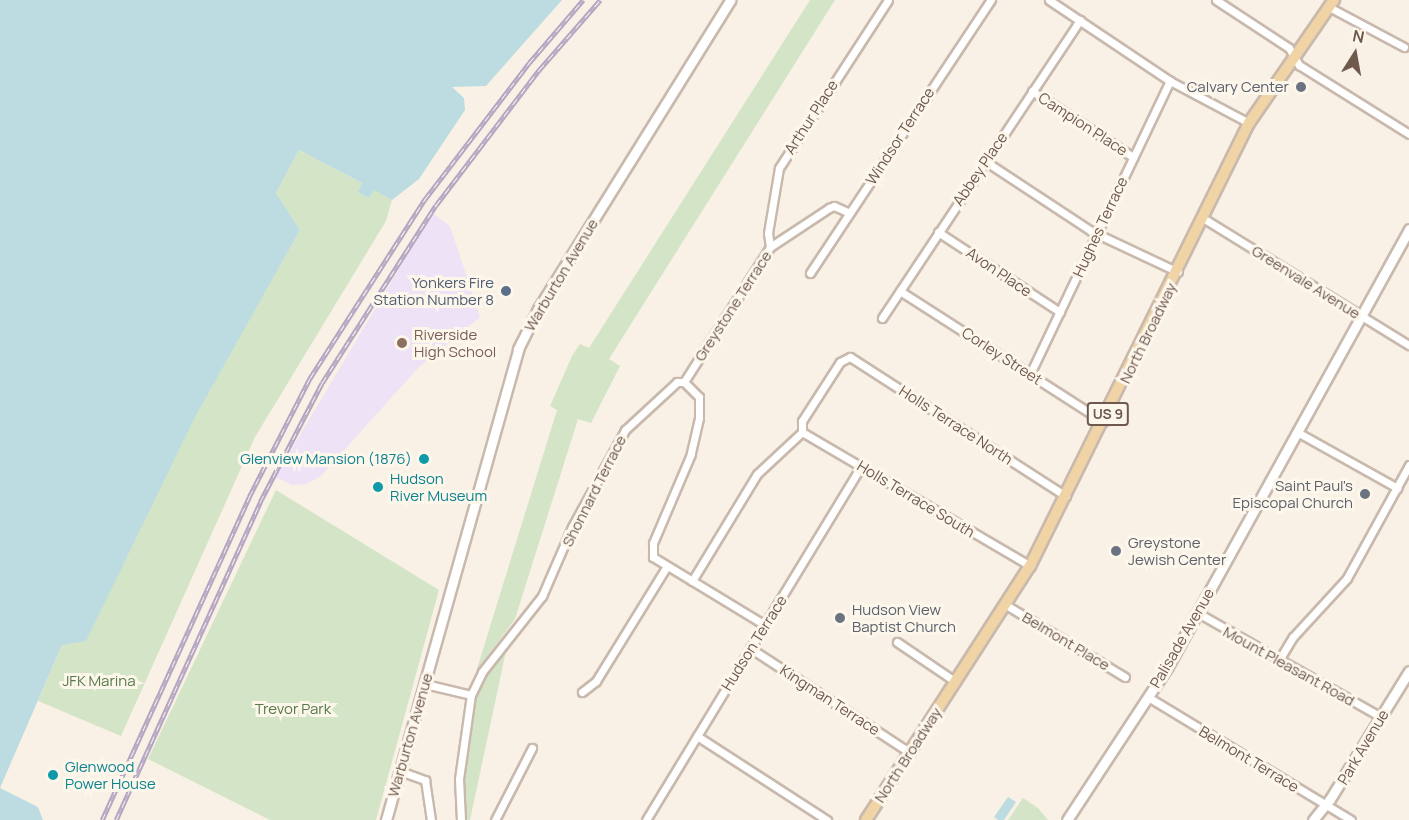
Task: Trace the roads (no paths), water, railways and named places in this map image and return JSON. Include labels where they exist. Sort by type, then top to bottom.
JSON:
[{"type":"main road","name":"North Broadway","points":[[866,820],[1030,566],[1179,272],[1249,123],[1332,4]]},
{"type":"street","name":"Warburton Avenue","points":[[386,820],[512,367],[524,336],[730,0]]},
{"type":"street","name":"Arthur Place","points":[[770,247],[768,232],[779,168],[888,0]]},
{"type":"street","name":"Windsor Terrace","points":[[810,273],[991,0]]},
{"type":"street","points":[[1049,0],[1170,81],[1249,123]]},
{"type":"street","points":[[1216,0],[1289,48],[1299,65],[1409,134]]},
{"type":"street","points":[[1332,4],[1404,47]]},
{"type":"street","name":"Abbey Place","points":[[882,318],[1080,20]]},
{"type":"street","name":"Hughes Terrace","points":[[1030,374],[1170,81]]},
{"type":"street","name":"Campion Place","points":[[1032,91],[1133,157]]},
{"type":"street","points":[[985,161],[1097,234],[1179,272]]},
{"type":"street","name":"Greystone Terrace","points":[[684,382],[770,247],[829,208],[834,206],[850,213]]},
{"type":"street","name":"Greenvale Avenue","points":[[1203,218],[1409,345]]},
{"type":"street","name":"Avon Place","points":[[938,232],[1059,312]]},
{"type":"street","name":"Palisade Avenue","points":[[1067,820],[1148,697],[1198,614],[1408,233]]},
{"type":"street","name":"Corley Street","points":[[900,291],[1104,422]]},
{"type":"street","name":"Holls Terrace North","points":[[802,432],[802,421],[845,357],[858,362],[1066,496]]},
{"type":"street","points":[[684,382],[694,390],[700,404],[692,454],[653,543],[653,557],[765,625]]},
{"type":"street","name":"Shonnard Terrace","points":[[461,820],[459,779],[471,695],[488,662],[542,596],[572,527],[625,430],[664,392],[684,382]]},
{"type":"street","points":[[692,581],[757,474],[802,432]]},
{"type":"street","name":"Holls Terrace South","points":[[802,432],[1030,566]]},
{"type":"street","points":[[1297,432],[1397,488]]},
{"type":"street","points":[[1279,660],[1293,637],[1347,578],[1409,465]]},
{"type":"street","name":"Hudson Terrace","points":[[646,820],[861,466]]},
{"type":"street","points":[[582,692],[596,681],[667,566]]},
{"type":"street","name":"Belmont Place","points":[[1006,605],[1125,677]]},
{"type":"street","name":"Mount Pleasant Road","points":[[1198,614],[1381,717]]},
{"type":"street","points":[[897,642],[956,682]]},
{"type":"street","name":"Kingman Terrace","points":[[750,648],[909,752]]},
{"type":"street","name":"Park Avenue","points":[[1313,820],[1409,670]]},
{"type":"street","points":[[425,684],[471,695]]},
{"type":"street","name":"Belmont Terrace","points":[[1148,697],[1351,820]]},
{"type":"street","points":[[697,736],[827,820]]},
{"type":"street","points":[[495,820],[532,748]]},
{"type":"street","points":[[400,771],[418,776],[428,784],[431,820]]},
{"type":"water","points":[[0,0],[562,0],[486,86],[452,87],[464,98],[465,110],[419,179],[392,200],[374,190],[369,198],[362,195],[358,192],[362,183],[299,150],[276,193],[300,230],[196,415],[86,641],[62,645],[0,788]]},
{"type":"water","points":[[0,788],[38,807],[43,820],[0,820]]},
{"type":"water","points":[[1008,797],[1016,802],[1004,820],[998,820],[994,817]]},
{"type":"railway","points":[[102,820],[249,497],[310,378],[425,199],[529,63],[583,0]]},
{"type":"railway","points":[[116,820],[260,502],[322,383],[436,205],[539,70],[600,0]]},
{"type":"place","name":"Calvary Center","points":[[1301,87]]},
{"type":"place","name":"Yonkers Fire Station Number 8","points":[[506,291]]},
{"type":"place","name":"Riverside High School","points":[[402,343]]},
{"type":"place","name":"Glenview Mansion (1876)","points":[[424,459]]},
{"type":"place","name":"Hudson River Museum","points":[[378,487]]},
{"type":"place","name":"Saint Paul's Episcopal Church","points":[[1365,494]]},
{"type":"place","name":"Greystone Jewish Center","points":[[1116,551]]},
{"type":"place","name":"Hudson View Baptist Church","points":[[840,618]]},
{"type":"place","name":"Glenwood Power House","points":[[53,775]]},
{"type":"park label","name":"JFK Marina","points":[[99,681]]},
{"type":"park label","name":"Trevor Park","points":[[293,709]]}]
